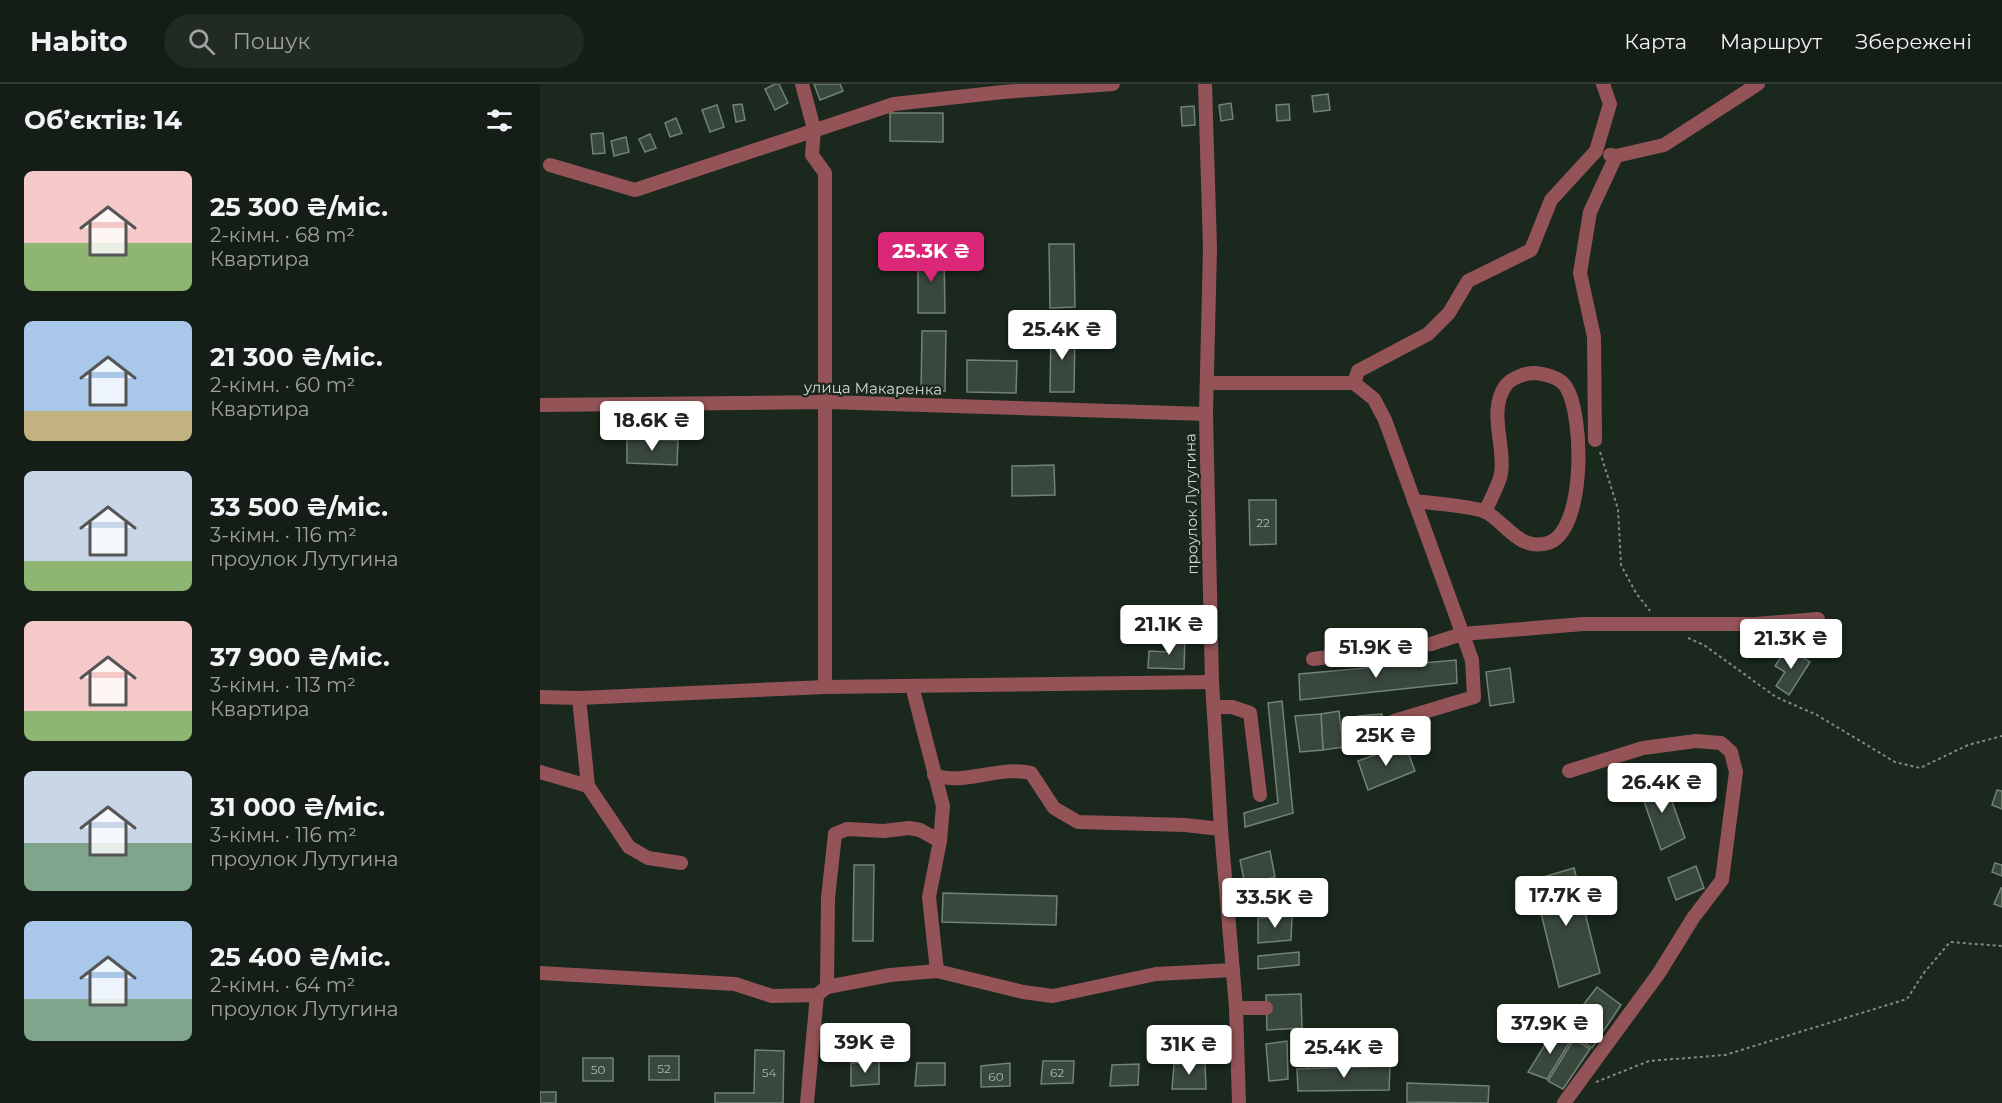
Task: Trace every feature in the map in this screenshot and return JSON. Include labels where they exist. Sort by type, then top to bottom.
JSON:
[{"type":"street","points":[[802,84],[814,129],[812,155],[825,173],[825,687]]},
{"type":"street","points":[[550,165],[635,190],[894,104],[1003,92],[1113,84]]},
{"type":"street","name":"проулок Лутугина","points":[[1204,84],[1210,248],[1206,414],[1212,682],[1221,829],[1236,1008],[1239,1103]]},
{"type":"street","points":[[1354,383],[1358,371],[1428,334],[1449,313],[1468,281],[1531,250],[1551,200],[1596,151],[1610,104],[1603,84]]},
{"type":"street","points":[[1596,151],[1617,156],[1664,145],[1758,84]]},
{"type":"street","points":[[1595,440],[1594,337],[1580,273],[1590,212],[1617,156]]},
{"type":"street","points":[[1414,501],[1485,512],[1511,534],[1530,544],[1549,542],[1565,531],[1574,509],[1577,467],[1575,411],[1566,386],[1548,374],[1526,373],[1507,384],[1498,402],[1501,475],[1485,512]]},
{"type":"street","points":[[1208,383],[1354,383],[1374,399],[1385,420],[1472,660],[1474,697],[1394,721]]},
{"type":"street","name":"улица Макаренка","points":[[540,405],[826,402],[1206,414]]},
{"type":"street","points":[[1313,659],[1431,644],[1462,634],[1583,624],[1755,624],[1818,619]]},
{"type":"street","points":[[540,697],[579,698],[825,687],[1212,682]]},
{"type":"street","points":[[912,686],[943,806],[940,841],[929,897],[937,971]]},
{"type":"street","points":[[579,698],[588,786],[629,847],[648,858],[681,862]]},
{"type":"street","points":[[1214,707],[1232,707],[1250,713],[1260,795]]},
{"type":"street","points":[[1567,1097],[1659,973],[1693,918],[1722,880],[1736,772],[1731,752],[1721,743],[1696,741],[1643,748],[1569,771]]},
{"type":"street","points":[[934,775],[948,780],[1017,770],[1031,773],[1036,777],[1042,793],[1054,808],[1078,822],[1185,825],[1221,829]]},
{"type":"street","points":[[540,771],[588,786]]},
{"type":"street","points":[[807,1103],[822,991],[835,834],[847,829],[884,831],[909,828],[920,830],[940,841]]},
{"type":"street","points":[[540,973],[735,984],[772,996],[822,991],[890,975],[937,971],[1023,993],[1053,996],[1156,974],[1233,970]]},
{"type":"street","points":[[1236,1008],[1266,1008]]},
{"type":"path","points":[[1595,440],[1607,469],[1618,509],[1621,565],[1636,593],[1660,624]]},
{"type":"path","points":[[1687,637],[1704,645],[1776,697],[1817,715],[1895,762],[1920,768],[1968,745],[2002,736]]},
{"type":"path","points":[[1567,1097],[1650,1061],[1725,1055],[1906,999],[1923,974],[1950,942],[2002,946]]},
{"type":"building","points":[[779,84],[788,103],[775,110],[765,89]]},
{"type":"building","points":[[814,84],[840,84],[843,91],[820,100]]},
{"type":"building","points":[[1328,94],[1330,110],[1314,112],[1312,96]]},
{"type":"building","points":[[1231,103],[1233,119],[1221,121],[1219,105]]},
{"type":"building","points":[[742,104],[745,120],[736,122],[733,105]]},
{"type":"building","points":[[1289,104],[1290,120],[1277,121],[1276,105]]},
{"type":"building","points":[[717,105],[724,127],[710,132],[702,110]]},
{"type":"building","points":[[1194,106],[1195,125],[1182,126],[1181,107]]},
{"type":"building","points":[[890,113],[943,113],[943,142],[890,141]]},
{"type":"building","points":[[676,118],[682,133],[670,137],[665,123]]},
{"type":"building","points":[[603,133],[605,153],[593,154],[591,134]]},
{"type":"building","points":[[650,134],[656,148],[645,152],[639,139]]},
{"type":"building","points":[[626,137],[629,152],[614,156],[611,141]]},
{"type":"building","points":[[1049,244],[1074,244],[1075,307],[1050,308]]},
{"type":"building","points":[[918,252],[944,252],[945,313],[918,313]]},
{"type":"building","points":[[1051,330],[1075,330],[1074,392],[1050,392]]},
{"type":"building","points":[[922,331],[946,331],[945,391],[921,391]]},
{"type":"building","points":[[967,360],[1017,361],[1016,393],[967,392]]},
{"type":"building","points":[[627,439],[678,440],[677,465],[627,463]]},
{"type":"building","points":[[1054,465],[1055,495],[1012,496],[1012,466]]},
{"type":"building","points":[[1249,500],[1276,500],[1276,544],[1250,545]]},
{"type":"building","points":[[1170,638],[1185,638],[1184,669],[1148,668],[1149,651],[1170,652]]},
{"type":"building","points":[[1787,647],[1810,662],[1789,695],[1776,686],[1785,672],[1775,666]]},
{"type":"building","points":[[1456,660],[1457,683],[1300,700],[1299,674]]},
{"type":"building","points":[[1510,668],[1514,702],[1490,706],[1486,672]]},
{"type":"building","points":[[1282,701],[1293,813],[1245,827],[1244,813],[1278,803],[1268,703]]},
{"type":"building","points":[[1339,711],[1343,747],[1323,750],[1321,714]]},
{"type":"building","points":[[1321,714],[1323,750],[1300,752],[1295,716]]},
{"type":"building","points":[[1382,714],[1383,731],[1358,733],[1358,716]]},
{"type":"building","points":[[1405,744],[1415,771],[1368,790],[1358,761]]},
{"type":"building","points":[[1664,779],[1685,838],[1661,850],[1640,790]]},
{"type":"building","points":[[1997,790],[2002,791],[2002,809],[1992,805]]},
{"type":"building","points":[[1270,851],[1275,877],[1245,885],[1240,860]]},
{"type":"building","points":[[1995,863],[2002,865],[2002,876],[1992,872]]},
{"type":"building","points":[[854,865],[874,865],[873,941],[853,941]]},
{"type":"building","points":[[1696,866],[1704,888],[1676,900],[1668,878]]},
{"type":"building","points":[[1574,868],[1600,973],[1559,987],[1533,880]]},
{"type":"building","points":[[2002,888],[2002,907],[1994,904]]},
{"type":"building","points":[[943,893],[1057,896],[1056,925],[942,922]]},
{"type":"building","points":[[1292,916],[1291,940],[1258,943],[1258,918]]},
{"type":"building","points":[[1299,952],[1299,965],[1258,969],[1258,956]]},
{"type":"building","points":[[1597,987],[1621,1005],[1592,1048],[1564,1030]]},
{"type":"building","points":[[1301,994],[1302,1028],[1267,1030],[1266,995]]},
{"type":"building","points":[[1554,1030],[1571,1040],[1547,1079],[1528,1072]]},
{"type":"building","points":[[1574,1039],[1590,1049],[1563,1089],[1548,1081]]},
{"type":"building","points":[[1287,1041],[1288,1079],[1269,1081],[1266,1044]]},
{"type":"building","points":[[1339,1047],[1340,1069],[1307,1069],[1309,1048]]},
{"type":"building","points":[[755,1050],[784,1051],[783,1103],[715,1103],[715,1093],[754,1093]]},
{"type":"building","points":[[649,1056],[679,1056],[679,1080],[649,1080]]},
{"type":"building","points":[[583,1058],[613,1058],[613,1081],[583,1081]]},
{"type":"building","points":[[879,1061],[879,1084],[851,1086],[851,1063]]},
{"type":"building","points":[[1043,1061],[1074,1061],[1073,1083],[1041,1084]]},
{"type":"building","points":[[917,1063],[945,1063],[945,1085],[915,1086]]},
{"type":"building","points":[[1010,1063],[1010,1086],[981,1087],[981,1066]]},
{"type":"building","points":[[1205,1063],[1206,1089],[1172,1089],[1174,1064]]},
{"type":"building","points":[[1139,1064],[1138,1085],[1110,1086],[1112,1065]]},
{"type":"building","points":[[1390,1066],[1389,1090],[1298,1091],[1297,1069]]},
{"type":"building","points":[[1407,1083],[1489,1086],[1488,1103],[1407,1102]]},
{"type":"building","points":[[540,1092],[556,1092],[556,1103],[540,1103]]}]
